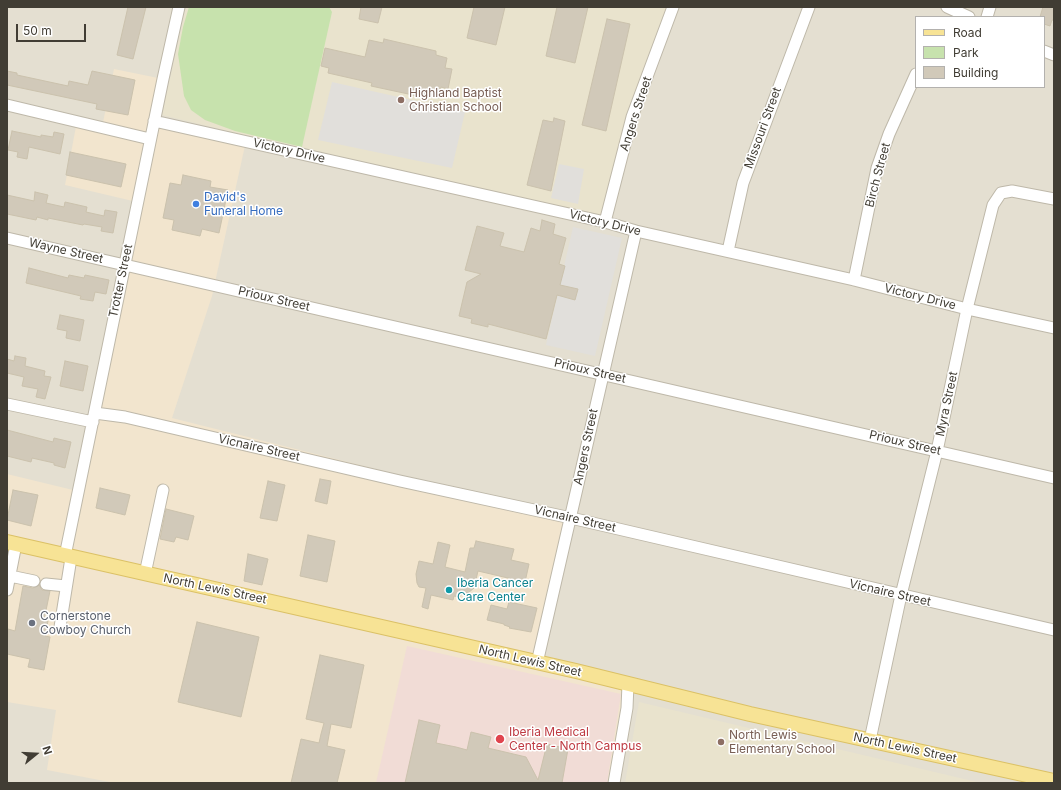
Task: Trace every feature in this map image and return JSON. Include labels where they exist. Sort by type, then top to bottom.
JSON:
[{"type":"main road","name":"North Lewis Street","points":[[11,543],[870,740],[1054,780]]},
{"type":"street","name":"Trotter Street","points":[[60,627],[66,586],[68,557],[94,418],[150,139],[179,7]]},
{"type":"street","name":"Angers Street","points":[[605,222],[632,117],[673,7]]},
{"type":"street","name":"Missouri Street","points":[[728,251],[743,183],[809,7]]},
{"type":"street","points":[[947,7],[967,16]]},
{"type":"street","name":"Birch Street","points":[[854,280],[877,168],[889,134],[915,76]]},
{"type":"street","points":[[7,105],[150,139]]},
{"type":"street","name":"Victory Drive","points":[[154,121],[605,222],[636,231],[854,280],[967,309],[1054,328]]},
{"type":"street","name":"Myra Street","points":[[870,740],[901,595],[937,451],[967,309],[993,204],[1001,192],[1012,191],[1054,199]]},
{"type":"street","name":"Angers Street","points":[[536,663],[571,518],[602,373],[636,231]]},
{"type":"street","name":"Wayne Street","points":[[7,238],[125,265]]},
{"type":"street","name":"Prioux Street","points":[[125,265],[602,373],[1054,478]]},
{"type":"street","name":"Vicnaire Street","points":[[7,404],[94,418],[125,417],[392,479],[571,518],[1054,630]]},
{"type":"street","points":[[144,574],[163,490]]},
{"type":"street","points":[[7,590],[10,576],[11,543]]},
{"type":"street","points":[[10,576],[34,581]]},
{"type":"street","points":[[46,584],[66,586]]},
{"type":"street","points":[[614,783],[627,708],[628,684]]},
{"type":"shaded area","points":[[7,7],[1054,7],[1054,783],[7,783]]},
{"type":"shaded area","name":"Highland Baptist Christian School","points":[[186,7],[668,7],[605,222],[162,115]]},
{"type":"shaded area","points":[[114,69],[163,79],[154,121],[246,141],[212,296],[172,418],[571,518],[537,663],[628,684],[610,783],[115,783],[47,770],[56,710],[7,702],[7,474],[77,491],[137,202],[65,185],[77,121],[102,127]]},
{"type":"shaded area","points":[[332,82],[465,112],[452,168],[318,140]]},
{"type":"shaded area","points":[[559,164],[584,169],[578,204],[551,198]]},
{"type":"shaded area","points":[[573,227],[622,238],[595,356],[546,345]]},
{"type":"shaded area","name":"Iberia Medical Center - North Campus","points":[[407,646],[621,694],[607,783],[376,783]]},
{"type":"shaded area","name":"North Lewis Elementary School","points":[[639,702],[981,783],[625,783]]},
{"type":"green space","points":[[189,7],[329,7],[332,12],[302,147],[235,131],[205,120],[191,110],[184,96],[178,54],[183,27]]},
{"type":"building","points":[[128,7],[146,7],[133,59],[117,55]]},
{"type":"building","points":[[361,7],[382,7],[378,23],[359,19]]},
{"type":"building","points":[[474,7],[505,7],[496,45],[467,38]]},
{"type":"building","points":[[557,7],[588,7],[575,63],[546,56]]},
{"type":"building","points":[[1043,7],[1054,7],[1054,20],[1052,20],[1050,26],[1045,24],[1045,16],[1040,16]]},
{"type":"building","points":[[607,19],[630,24],[606,131],[582,125]]},
{"type":"building","points":[[384,39],[436,51],[436,55],[447,58],[445,68],[452,69],[448,89],[441,87],[439,98],[428,95],[427,98],[371,86],[372,83],[328,73],[329,68],[321,66],[325,48],[365,57],[369,40],[383,43]]},
{"type":"building","points":[[7,71],[17,73],[17,75],[68,86],[69,81],[88,85],[92,71],[135,80],[128,115],[96,109],[97,104],[7,85]]},
{"type":"building","points":[[554,118],[565,121],[551,191],[527,185],[543,120],[553,122]]},
{"type":"building","points":[[12,131],[41,137],[41,135],[53,137],[54,132],[64,134],[60,154],[29,147],[27,159],[17,157],[18,152],[8,150]]},
{"type":"building","points":[[70,152],[126,164],[121,187],[66,175]]},
{"type":"building","name":"David's Funeral Home","points":[[183,175],[211,181],[210,187],[228,190],[219,233],[202,229],[200,236],[172,230],[174,220],[163,218],[170,183],[181,185]]},
{"type":"building","points":[[35,192],[48,195],[46,203],[64,207],[65,202],[87,207],[86,212],[104,216],[105,210],[117,212],[113,233],[101,231],[102,227],[48,218],[48,220],[37,217],[36,220],[7,214],[7,195],[34,201]]},
{"type":"building","points":[[542,220],[555,224],[553,234],[566,238],[559,264],[565,266],[560,285],[578,289],[575,300],[557,295],[546,339],[488,324],[488,327],[471,323],[472,319],[459,316],[467,282],[481,274],[465,270],[477,226],[504,233],[500,246],[524,252],[531,228],[540,231]]},
{"type":"building","points":[[29,268],[68,278],[69,275],[84,278],[85,275],[109,280],[106,294],[95,292],[93,301],[80,299],[81,296],[26,283]]},
{"type":"building","points":[[60,315],[84,320],[80,341],[66,338],[67,331],[57,329]]},
{"type":"building","points":[[15,356],[26,358],[25,366],[45,371],[44,376],[51,377],[45,399],[36,397],[38,389],[22,386],[24,377],[7,373],[7,359],[14,361]]},
{"type":"building","points":[[65,361],[88,366],[83,391],[60,386]]},
{"type":"building","points":[[7,430],[53,442],[54,438],[71,442],[65,468],[54,465],[54,463],[32,458],[31,462],[7,456]]},
{"type":"building","points":[[320,479],[331,481],[327,504],[315,501]]},
{"type":"building","points":[[268,481],[285,485],[277,521],[260,518]]},
{"type":"building","points":[[100,488],[130,495],[125,515],[96,508]]},
{"type":"building","points":[[13,490],[38,495],[31,526],[7,520]]},
{"type":"building","points":[[166,509],[194,516],[188,540],[176,537],[174,542],[160,539]]},
{"type":"building","points":[[308,535],[335,541],[327,582],[300,576]]},
{"type":"building","points":[[476,541],[514,549],[511,560],[529,564],[525,582],[478,571],[474,588],[468,593],[462,592],[460,597],[454,596],[453,600],[431,595],[428,609],[422,607],[426,588],[419,587],[417,583],[416,574],[419,561],[433,564],[438,542],[450,545],[445,567],[465,572],[470,548],[474,548]]},
{"type":"building","points":[[248,554],[268,559],[262,585],[244,581]]},
{"type":"building","name":"Cornerstone Cowboy Church","points":[[39,585],[42,590],[50,591],[44,620],[48,621],[45,636],[50,637],[44,670],[28,667],[30,659],[7,654],[8,629],[15,631],[23,586],[33,588]]},
{"type":"building","points":[[509,602],[537,608],[531,632],[509,628],[510,627],[504,624],[487,620],[491,605],[507,609]]},
{"type":"building","points":[[197,622],[259,637],[241,717],[178,702]]},
{"type":"building","points":[[320,655],[364,665],[351,728],[331,724],[327,746],[345,750],[337,783],[291,783],[301,739],[319,743],[324,723],[306,719]]},
{"type":"building","name":"Iberia Medical Center - North Campus","points":[[419,720],[440,725],[436,743],[467,750],[471,732],[491,737],[488,748],[526,757],[538,780],[547,744],[568,749],[562,783],[405,783]]},
{"type":"place","name":"Highland Baptist Christian School","points":[[401,100]]},
{"type":"place","name":"David's Funeral Home","points":[[196,204]]},
{"type":"place","name":"Iberia Cancer Care Center","points":[[449,590]]},
{"type":"place","name":"Cornerstone Cowboy Church","points":[[32,623]]},
{"type":"place","name":"Iberia Medical Center - North Campus","points":[[500,739]]},
{"type":"place","name":"North Lewis Elementary School","points":[[721,742]]}]
